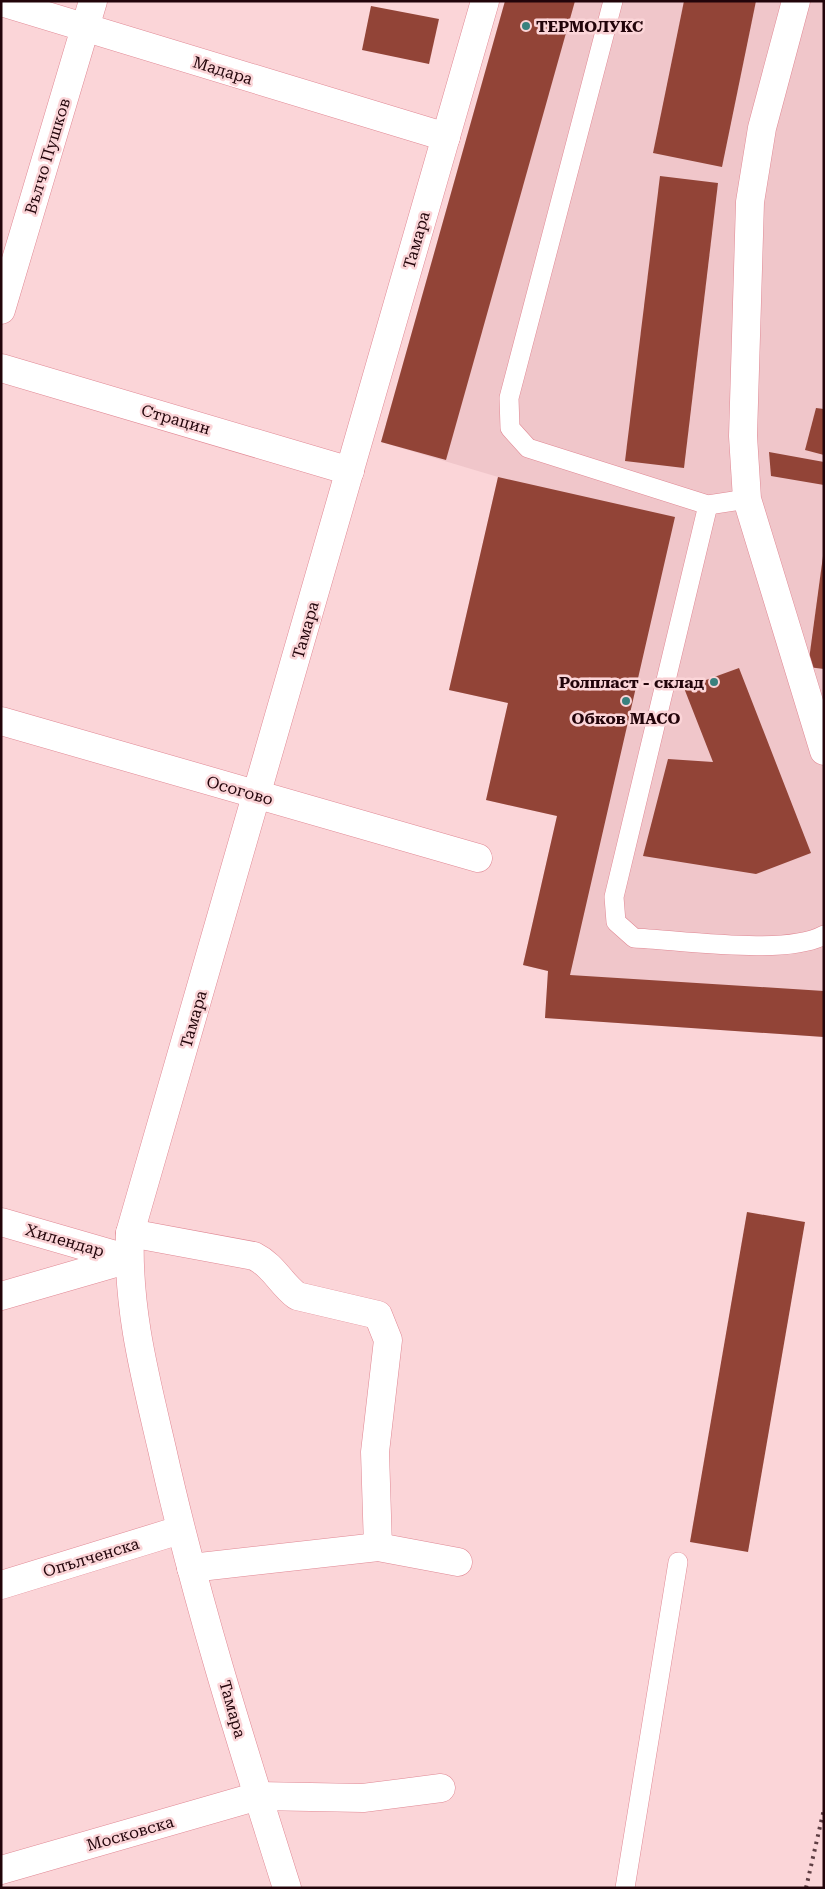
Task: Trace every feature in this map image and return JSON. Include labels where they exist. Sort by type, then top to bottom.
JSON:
[{"type":"street","name":"Вълчо Пушков","points":[[1,310],[93,1]]},
{"type":"street","name":"Тамара","points":[[287,1888],[180,1530],[135,1335],[130,1246],[485,1]]},
{"type":"street","points":[[796,1],[762,128],[750,202],[743,436],[747,499],[824,751]]},
{"type":"street","name":"Мадара","points":[[1,2],[446,137]]},
{"type":"street","name":"Страцин","points":[[1,368],[350,471]]},
{"type":"street","name":"Осогово","points":[[1,721],[478,858]]},
{"type":"street","name":"Хилендар","points":[[1,1222],[130,1246],[254,1256],[268,1263],[286,1288],[297,1296],[378,1315],[388,1340],[375,1452],[378,1547]]},
{"type":"street","points":[[1,1296],[130,1246]]},
{"type":"street","name":"Опълченска","points":[[1,1585],[180,1530]]},
{"type":"street","points":[[191,1568],[378,1547],[458,1562]]},
{"type":"street","name":"Московска","points":[[1,1870],[258,1796],[363,1798],[441,1788]]},
{"type":"lane","points":[[613,1],[509,398],[510,428],[528,448],[708,505],[747,499]]},
{"type":"lane","points":[[708,505],[614,897],[616,922],[634,938],[779,946],[816,939],[824,935]]},
{"type":"lane","points":[[625,1888],[678,1562]]},
{"type":"shaded area","points":[[505,1],[824,1],[824,1037],[545,1018],[548,971],[523,965],[557,816],[486,800],[508,703],[449,690],[498,477],[381,442]]},
{"type":"building","points":[[505,1],[575,1],[446,460],[381,442]]},
{"type":"building","points":[[684,1],[756,1],[722,167],[653,153]]},
{"type":"building","points":[[371,6],[439,19],[429,64],[362,50]]},
{"type":"building","points":[[660,176],[718,183],[684,468],[625,461]]},
{"type":"building","points":[[816,408],[824,409],[824,455],[805,450]]},
{"type":"building","points":[[769,452],[824,462],[824,485],[771,476]]},
{"type":"building","points":[[498,477],[675,517],[570,975],[824,991],[824,1037],[545,1018],[548,971],[523,965],[557,816],[486,800],[508,703],[449,690]]},
{"type":"building","points":[[824,556],[824,669],[808,667]]},
{"type":"building","points":[[739,668],[811,853],[756,874],[643,856],[668,759],[713,762],[684,688]]},
{"type":"building","points":[[747,1212],[805,1222],[748,1552],[690,1542]]},
{"type":"railway","points":[[806,1888],[824,1809]]},
{"type":"place","name":"ТЕРМОЛУКС","points":[[526,26]]},
{"type":"place","name":"Ролпласт - склад","points":[[714,682]]},
{"type":"place","name":"Обков MACO","points":[[626,701]]}]
